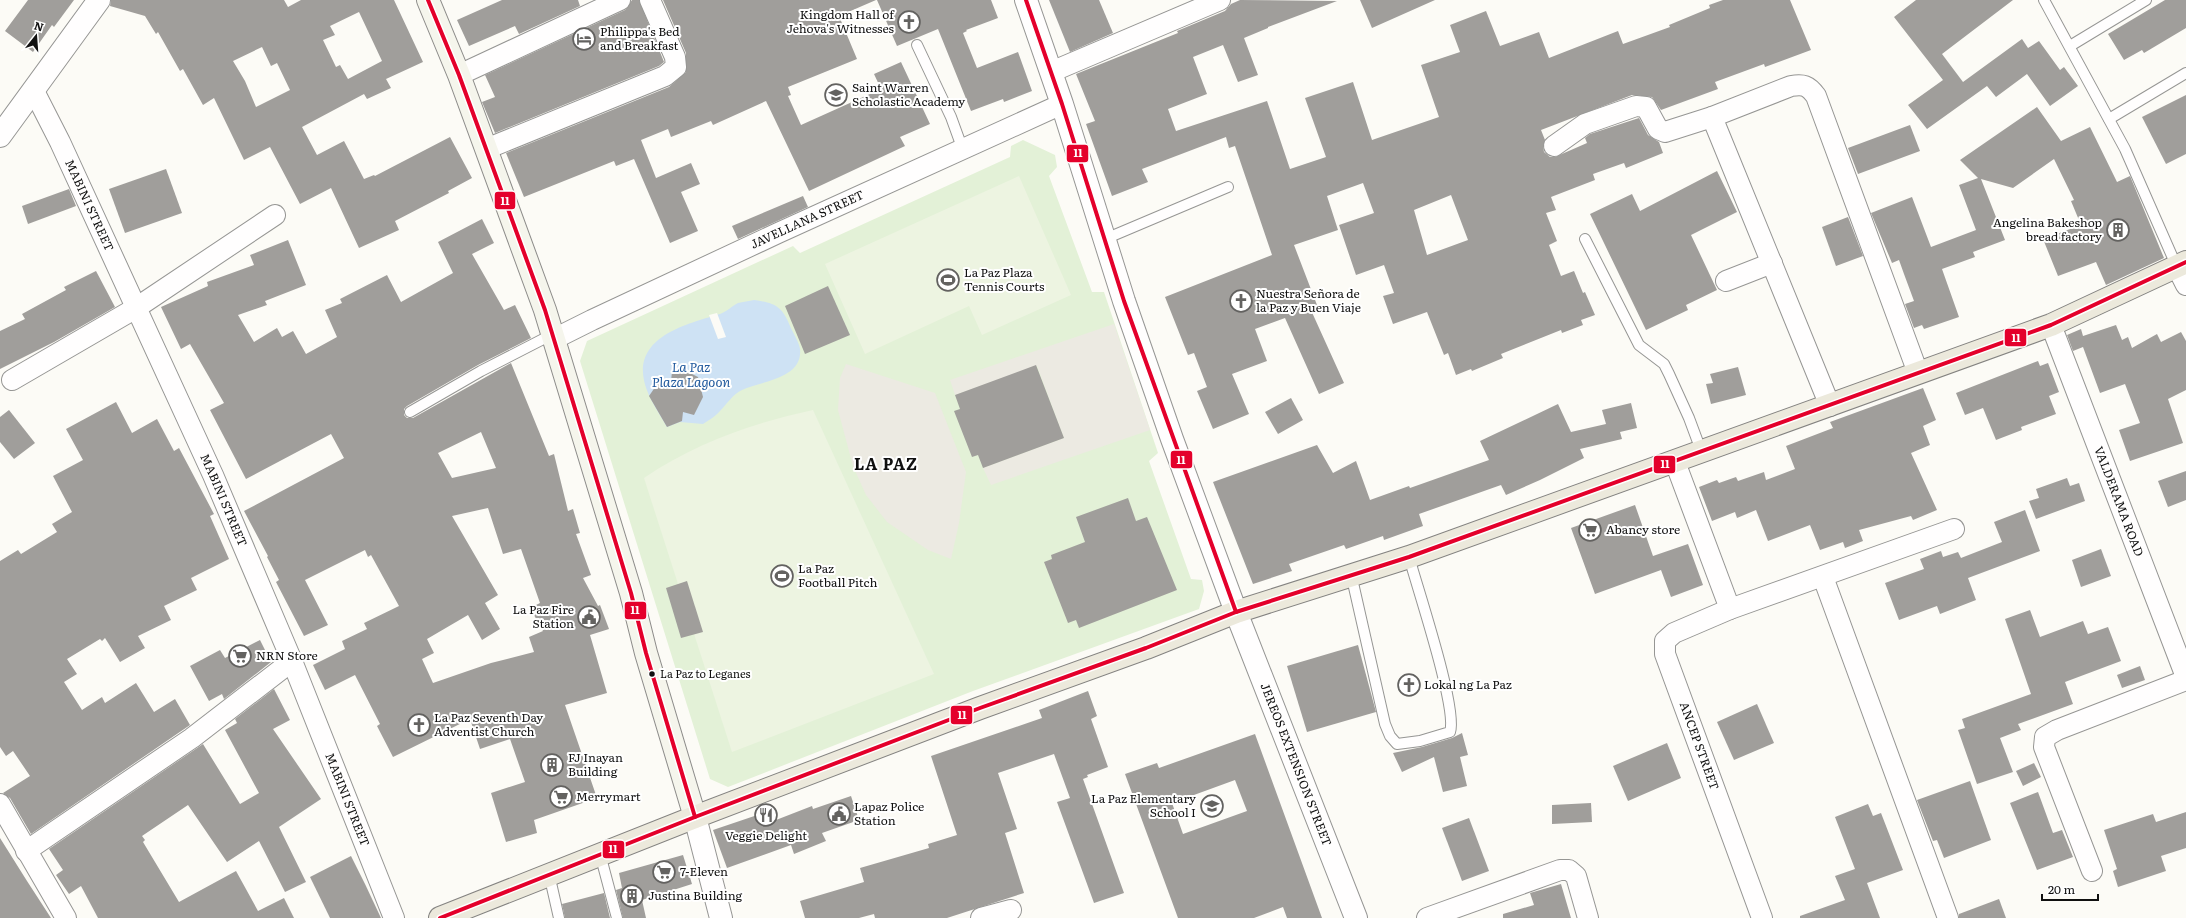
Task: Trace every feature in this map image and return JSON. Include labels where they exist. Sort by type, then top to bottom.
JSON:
[{"type":"main road","points":[[428,0],[459,75],[554,337],[631,594],[646,653],[695,817]]},
{"type":"main road","points":[[440,918],[695,817],[980,708],[1146,648],[1236,612],[1351,574],[1409,557],[1702,453],[1918,373],[2051,326],[2181,264]]},
{"type":"street","points":[[0,136],[99,0]]},
{"type":"street","points":[[459,75],[620,0]]},
{"type":"street","points":[[486,149],[665,76],[676,68],[675,57],[650,0]]},
{"type":"street","name":"JEREOS EXTENSION STREET","points":[[1026,0],[1062,104],[1124,301],[1236,612],[1356,918]]},
{"type":"street","points":[[1051,72],[1220,0]]},
{"type":"street","points":[[1554,146],[1585,124],[1636,106],[1646,107],[1658,129],[1665,132],[1712,117],[1790,86],[1803,84],[1810,87],[1816,96],[1918,373]]},
{"type":"street","name":"MABINI STREET","points":[[34,91],[60,142],[216,481],[292,661],[394,918]]},
{"type":"street","name":"JAVELLANA STREET","points":[[554,337],[771,236],[1062,104]]},
{"type":"street","points":[[1712,117],[1830,406]]},
{"type":"street","points":[[12,380],[136,308],[274,215]]},
{"type":"street","points":[[1726,282],[1772,263]]},
{"type":"street","points":[[2181,264],[2186,285]]},
{"type":"street","name":"VALDERAMA ROAD","points":[[2051,326],[2186,678]]},
{"type":"street","points":[[1675,462],[1730,609]]},
{"type":"street","name":"ANCEP STREET","points":[[1762,918],[1665,654],[1665,641],[1674,634],[1730,609],[1954,529]]},
{"type":"street","points":[[1823,577],[1948,918]]},
{"type":"street","points":[[26,851],[192,738],[292,661]]},
{"type":"street","points":[[2092,871],[2044,747],[2045,737],[2064,727],[2186,678]]},
{"type":"street","points":[[0,804],[66,918]]},
{"type":"street","points":[[695,817],[721,918]]},
{"type":"street","points":[[1427,918],[1461,912],[1560,870],[1569,870],[1576,876],[1588,918]]},
{"type":"street","points":[[982,918],[1011,910]]},
{"type":"lane","points":[[2044,0],[2125,148],[2181,264]]},
{"type":"lane","points":[[2070,46],[2146,0]]},
{"type":"lane","points":[[917,45],[951,117],[963,150]]},
{"type":"lane","points":[[2109,119],[2186,73]]},
{"type":"lane","points":[[1105,239],[1228,187]]},
{"type":"lane","points":[[1585,238],[1639,345],[1658,359],[1667,369],[1689,418],[1702,453]]},
{"type":"lane","points":[[410,412],[481,371],[554,337]]},
{"type":"lane","points":[[1351,574],[1385,724],[1390,736],[1397,744],[1436,737],[1450,732],[1451,721],[1443,675],[1409,557]]},
{"type":"lane","points":[[600,854],[617,918]]},
{"type":"lane","points":[[550,874],[560,918]]},
{"type":"green space","points":[[1023,140],[1055,155],[1057,167],[1049,176],[1092,292],[1104,292],[1158,453],[1149,461],[1191,579],[1202,580],[1204,591],[1199,609],[973,691],[728,787],[710,779],[580,361],[587,341],[793,246],[800,253],[1010,157],[1011,146]]},
{"type":"green space","name":"La Paz Plaza Tennis Courts","points":[[1019,176],[1071,295],[982,335],[969,306],[865,354],[825,264]]},
{"type":"green space","name":"La Paz Football Pitch","points":[[813,410],[934,674],[732,752],[644,478],[683,454],[725,436],[768,421]]},
{"type":"shaded area","points":[[1114,324],[1150,430],[991,485],[983,468],[1064,438],[1037,366],[955,395],[950,380]]},
{"type":"shaded area","points":[[846,364],[935,393],[966,472],[959,523],[951,559],[928,550],[887,522],[866,495],[853,466],[838,410],[840,378]]},
{"type":"water","name":"La Paz Plaza Lagoon","points":[[754,300],[773,304],[784,314],[800,349],[799,359],[795,367],[788,373],[779,377],[742,390],[716,415],[703,424],[680,422],[667,427],[652,401],[644,380],[643,373],[645,360],[650,349],[670,332],[682,326],[722,313],[738,303]]},
{"type":"pier","points":[[717,313],[726,337],[718,339],[709,315]]},
{"type":"building","points":[[28,0],[74,0],[54,27],[52,25],[33,52],[5,31]]},
{"type":"building","points":[[111,0],[284,0],[288,7],[301,0],[394,0],[423,62],[386,79],[391,88],[367,99],[364,94],[302,127],[317,155],[344,141],[364,179],[374,175],[375,176],[450,137],[472,178],[448,191],[449,193],[395,221],[399,230],[359,248],[331,188],[300,204],[270,147],[244,160],[214,98],[203,105],[183,69],[180,71],[158,32],[156,34],[145,16],[110,6]],"holes":[[[359,12],[382,61],[348,79],[340,65],[336,67],[323,40],[335,35],[330,26]],[[262,47],[271,66],[277,63],[290,90],[256,107],[245,81],[233,61]]]},
{"type":"building","points":[[502,0],[578,0],[580,6],[519,34],[515,26],[469,46],[457,20]]},
{"type":"building","points":[[632,0],[639,0],[664,62],[659,66],[495,133],[482,102],[495,97],[485,75],[625,10]]},
{"type":"building","points":[[663,0],[876,0],[839,16],[857,59],[788,87],[791,95],[788,96],[801,125],[881,89],[874,74],[901,62],[930,124],[900,137],[905,146],[809,191],[766,101],[713,125],[711,121],[671,137],[668,129],[641,140],[656,178],[691,163],[700,184],[681,192],[698,231],[670,243],[634,159],[616,166],[614,161],[524,197],[506,153],[669,87],[686,72],[686,53]]},
{"type":"building","points":[[877,0],[991,0],[998,18],[966,30],[967,31],[963,33],[977,68],[1018,52],[1032,91],[1004,102],[1003,99],[971,111],[938,29],[897,46]]},
{"type":"building","points":[[1049,0],[1099,0],[1113,33],[1070,52]]},
{"type":"building","points":[[1240,0],[1337,1],[1268,27],[1244,38],[1258,75],[1238,82],[1223,45],[1193,57],[1207,94],[1168,109],[1176,131],[1267,101],[1290,169],[1326,157],[1305,98],[1353,82],[1372,140],[1439,117],[1421,65],[1460,52],[1450,25],[1486,11],[1500,46],[1539,32],[1549,58],[1618,31],[1623,44],[1670,27],[1669,25],[1710,8],[1709,5],[1723,0],[1790,0],[1811,50],[1765,67],[1764,64],[1715,82],[1718,89],[1661,110],[1652,97],[1632,95],[1541,130],[1545,140],[1543,147],[1544,152],[1550,157],[1555,157],[1587,143],[1585,138],[1590,134],[1639,118],[1648,135],[1659,142],[1663,153],[1626,168],[1624,163],[1593,174],[1595,180],[1551,197],[1556,210],[1546,213],[1557,241],[1549,245],[1561,276],[1574,271],[1583,293],[1585,292],[1595,315],[1581,320],[1583,325],[1562,333],[1561,330],[1501,354],[1503,358],[1472,371],[1471,369],[1456,375],[1448,353],[1444,355],[1427,312],[1393,324],[1383,296],[1394,293],[1384,265],[1356,275],[1339,225],[1374,213],[1363,183],[1327,196],[1338,230],[1294,245],[1317,305],[1310,308],[1344,383],[1319,394],[1285,318],[1255,329],[1267,361],[1232,374],[1249,414],[1213,429],[1197,391],[1207,387],[1194,353],[1188,355],[1165,297],[1272,255],[1235,146],[1229,148],[1226,137],[1142,169],[1148,182],[1112,196],[1086,124],[1095,121],[1076,74],[1178,33],[1177,31],[1225,11],[1231,4]],"holes":[[[1451,195],[1468,240],[1427,255],[1414,210]]]},
{"type":"building","points":[[1360,0],[1435,0],[1372,28]]},
{"type":"building","points":[[1916,0],[2013,0],[1942,54],[1963,82],[2022,39],[2028,48],[2039,41],[2060,70],[2064,67],[2078,86],[2050,106],[2027,74],[1996,97],[1987,86],[1927,129],[1908,105],[1943,80],[1894,17]]},
{"type":"building","points":[[2165,0],[2186,0],[2186,28],[2144,53],[2142,50],[2124,60],[2108,34]]},
{"type":"building","points":[[2186,95],[2186,154],[2166,164],[2142,117]]},
{"type":"building","points":[[2037,107],[2061,141],[2090,127],[2117,182],[2130,176],[2164,258],[2106,285],[2096,262],[2058,276],[2043,239],[2081,225],[2071,201],[2074,200],[2054,159],[2013,188],[1981,179],[2005,240],[1973,252],[1975,257],[1942,269],[1959,317],[1924,329],[1922,325],[1914,328],[1905,304],[1914,301],[1899,260],[1892,263],[1871,213],[1912,197],[1931,247],[1976,230],[1959,185],[1978,178],[1960,160]]},
{"type":"building","points":[[1910,125],[1920,151],[1858,174],[1848,148]]},
{"type":"building","points":[[166,169],[182,213],[125,233],[109,189]]},
{"type":"building","points":[[1717,171],[1737,212],[1691,235],[1717,290],[1686,305],[1688,310],[1646,330],[1590,214],[1632,194],[1640,211]]},
{"type":"building","points":[[69,189],[76,206],[28,224],[22,206]]},
{"type":"building","points":[[803,196],[808,207],[738,239],[732,226]]},
{"type":"building","points":[[1848,217],[1863,256],[1836,266],[1822,227]]},
{"type":"building","points":[[482,219],[494,243],[472,254],[504,310],[515,305],[531,338],[478,365],[407,406],[404,409],[404,415],[407,418],[413,418],[511,363],[549,456],[554,454],[568,511],[573,509],[580,533],[576,534],[591,575],[583,578],[598,606],[600,605],[609,629],[590,635],[607,693],[565,705],[597,798],[534,820],[537,833],[506,842],[491,793],[525,782],[510,739],[480,749],[470,719],[393,757],[377,726],[380,724],[355,675],[325,690],[313,665],[345,649],[342,641],[367,629],[364,623],[399,606],[371,555],[368,557],[365,550],[305,580],[328,625],[304,636],[276,582],[279,580],[267,557],[268,556],[244,511],[344,458],[331,434],[246,479],[210,410],[224,403],[190,344],[181,349],[161,307],[208,286],[207,282],[254,265],[250,255],[288,240],[306,285],[265,301],[267,305],[238,315],[254,342],[277,328],[282,337],[293,331],[306,354],[337,337],[325,310],[342,303],[340,299],[387,275],[401,302],[453,273],[438,242]],"holes":[[[481,432],[496,468],[452,478],[438,453]],[[488,508],[503,554],[521,549],[540,603],[530,608],[543,631],[529,637],[534,652],[491,663],[433,683],[422,659],[434,653],[427,639],[468,615],[482,640],[500,629],[485,603],[498,595],[452,516]]]},
{"type":"building","points":[[96,271],[115,307],[54,342],[0,369],[0,331],[25,319],[22,314],[66,290],[64,287]]},
{"type":"building","points":[[828,286],[850,335],[805,354],[785,306]]},
{"type":"building","points":[[2116,325],[2122,340],[2128,337],[2132,348],[2157,334],[2161,342],[2181,332],[2186,341],[2186,390],[2168,399],[2183,443],[2130,461],[2119,430],[2140,423],[2125,384],[2100,393],[2083,347],[2073,351],[2067,335],[2081,329],[2083,336]]},
{"type":"building","points":[[2038,361],[2040,366],[2048,363],[2059,392],[2049,396],[2056,414],[2021,427],[2022,430],[1996,440],[1983,408],[1965,415],[1956,393]]},
{"type":"building","points":[[1036,365],[1064,438],[983,468],[978,455],[972,457],[954,411],[960,409],[955,395]]},
{"type":"building","points":[[1738,367],[1746,395],[1711,404],[1706,384],[1713,383],[1710,374]]},
{"type":"building","points":[[682,369],[698,377],[703,397],[694,415],[683,412],[682,421],[667,427],[649,396],[660,380],[671,381],[672,372]]},
{"type":"building","points":[[1923,388],[1936,420],[1923,426],[1930,445],[1911,453],[1937,510],[1913,520],[1911,516],[1859,530],[1863,541],[1845,548],[1843,542],[1820,550],[1810,525],[1768,541],[1756,510],[1737,518],[1735,512],[1712,521],[1699,487],[1717,480],[1719,483],[1736,477],[1738,481],[1764,472],[1766,480],[1795,469],[1786,446],[1833,428],[1830,422]]},
{"type":"building","points":[[1291,398],[1303,420],[1278,434],[1265,412]]},
{"type":"building","points":[[116,402],[132,433],[157,419],[174,451],[179,448],[214,514],[210,516],[229,559],[191,578],[197,590],[164,606],[171,620],[138,636],[145,648],[120,662],[105,638],[102,641],[100,639],[67,659],[77,674],[64,682],[82,710],[102,697],[105,703],[136,683],[154,712],[175,699],[190,725],[31,834],[10,798],[3,793],[30,776],[13,751],[6,756],[0,747],[0,561],[18,550],[21,554],[57,532],[52,524],[72,512],[53,476],[83,460],[66,429]]},
{"type":"building","points":[[1631,403],[1637,428],[1620,432],[1622,439],[1580,449],[1584,458],[1540,480],[1506,495],[1501,485],[1419,514],[1423,526],[1384,540],[1383,536],[1346,549],[1344,545],[1289,564],[1292,571],[1253,584],[1213,482],[1317,445],[1333,473],[1356,461],[1370,500],[1409,486],[1410,488],[1489,460],[1480,441],[1558,404],[1571,432],[1606,424],[1602,410]]},
{"type":"building","points":[[9,410],[35,443],[14,459],[0,442],[0,417]]},
{"type":"building","points":[[2186,471],[2186,500],[2168,507],[2158,481]]},
{"type":"building","points":[[2067,478],[2070,486],[2079,483],[2085,501],[2036,519],[2029,501],[2039,498],[2036,489]]},
{"type":"building","points":[[1128,498],[1136,521],[1147,517],[1177,590],[1079,628],[1076,620],[1068,623],[1044,562],[1052,559],[1051,555],[1085,542],[1076,517]]},
{"type":"building","points":[[1635,505],[1653,556],[1688,544],[1703,585],[1671,597],[1661,570],[1595,594],[1571,528]]},
{"type":"building","points":[[2025,510],[2040,551],[1968,578],[1976,600],[1940,614],[1937,606],[1899,620],[1885,583],[1924,569],[1920,559],[1941,551],[1943,557],[1958,552],[1961,558],[2002,542],[1994,522]]},
{"type":"building","points":[[2101,549],[2111,576],[2081,587],[2072,560]]},
{"type":"building","points":[[687,581],[703,632],[681,638],[666,588]]},
{"type":"building","points":[[2030,610],[2040,637],[2083,621],[2088,634],[2108,627],[2121,661],[2065,682],[2073,704],[2018,724],[2021,730],[2000,738],[2013,772],[1977,784],[1958,730],[1965,728],[1962,719],[2031,694],[2005,619]]},
{"type":"building","points":[[260,640],[271,662],[224,699],[222,694],[209,701],[190,666],[220,650],[225,658]]},
{"type":"building","points":[[1358,645],[1376,712],[1307,732],[1287,666]]},
{"type":"building","points":[[2140,666],[2145,680],[2122,688],[2117,675]]},
{"type":"building","points":[[274,689],[290,720],[273,729],[321,799],[279,827],[306,882],[285,892],[259,841],[227,862],[188,805],[142,836],[145,840],[143,842],[179,902],[236,871],[258,911],[284,898],[294,918],[98,918],[81,886],[69,894],[56,875],[63,870],[49,849],[203,744],[240,804],[259,793],[225,730],[237,723],[235,719]]},
{"type":"building","points":[[1088,691],[1097,716],[1091,719],[1108,767],[1087,775],[1088,777],[1083,779],[1124,893],[1094,903],[1057,802],[1070,798],[1054,754],[998,773],[1017,829],[1005,833],[1024,893],[947,918],[875,918],[874,914],[859,918],[805,918],[800,901],[864,882],[860,868],[929,848],[928,844],[957,835],[931,756],[1042,718],[1039,710]]},
{"type":"building","points":[[1757,704],[1774,743],[1734,760],[1717,722]]},
{"type":"building","points":[[1462,733],[1468,755],[1460,757],[1467,786],[1443,792],[1434,757],[1402,772],[1393,753],[1422,747],[1452,738]]},
{"type":"building","points":[[1255,734],[1322,918],[1287,918],[1283,907],[1254,918],[1178,918],[1125,774],[1157,763],[1159,768]],"holes":[[[1235,780],[1247,811],[1183,834],[1172,803]]]},
{"type":"building","points":[[1667,743],[1681,778],[1628,801],[1613,766]]},
{"type":"building","points":[[2034,763],[2041,777],[2023,786],[2016,771]]},
{"type":"building","points":[[1970,781],[1991,840],[1944,858],[1937,840],[1933,841],[1917,800]]},
{"type":"building","points":[[2038,792],[2053,833],[2062,830],[2073,857],[2037,870],[2010,803]]},
{"type":"building","points":[[851,796],[859,820],[822,833],[826,841],[794,854],[791,845],[727,868],[713,830],[772,810],[776,820],[812,806],[813,809]]},
{"type":"building","points":[[1591,803],[1592,822],[1552,824],[1552,805]]},
{"type":"building","points":[[1868,804],[1873,816],[1881,813],[1903,870],[1867,883],[1880,918],[1800,918],[1800,916],[1845,900],[1835,876],[1855,869],[1835,817]]},
{"type":"building","points":[[2186,812],[2186,848],[2161,856],[2166,871],[2118,887],[2113,871],[2117,869],[2104,830],[2153,814],[2156,822]]},
{"type":"building","points":[[1469,818],[1489,871],[1462,881],[1442,828]]},
{"type":"building","points":[[0,838],[27,881],[51,918],[0,918]]},
{"type":"building","points":[[683,855],[692,884],[642,900],[646,918],[623,918],[616,890],[622,888],[619,873]]},
{"type":"building","points":[[351,856],[381,918],[330,918],[310,877]]},
{"type":"building","points":[[1561,884],[1571,918],[1503,918],[1503,914],[1534,905],[1530,893]]},
{"type":"building","points":[[604,893],[610,918],[565,918],[562,904]]},
{"type":"building","points":[[1999,899],[2006,918],[1959,918],[1959,914]]},
{"type":"transit line","name":"11","points":[[428,0],[459,75],[545,310],[631,593],[646,653],[695,817]]},
{"type":"transit line","name":"11","points":[[1026,0],[1062,104],[1124,301],[1236,612]]},
{"type":"transit line","name":"11","points":[[440,918],[695,817],[980,708],[1146,648],[1236,612],[1409,557],[2051,325],[2186,262]]},
{"type":"place","name":"Kingdom Hall of Jehova's Witnesses","points":[[909,22]]},
{"type":"place","name":"Philippa's Bed and Breakfast","points":[[584,39]]},
{"type":"place","name":"Saint Warren Scholastic Academy","points":[[836,95]]},
{"type":"place","name":"Angelina Bakeshop bread factory","points":[[2118,230]]},
{"type":"place","name":"La Paz Plaza Tennis Courts","points":[[948,280]]},
{"type":"place","name":"Nuestra Señora de la Paz y Buen Viaje","points":[[1241,301]]},
{"type":"place","name":"Abancy store","points":[[1590,530]]},
{"type":"place","name":"La Paz Football Pitch","points":[[782,576]]},
{"type":"place","name":"La Paz Fire Station","points":[[589,617]]},
{"type":"place","name":"NRN Store","points":[[240,656]]},
{"type":"place","name":"La Paz to Leganes","points":[[652,674]]},
{"type":"place","name":"Lokal ng La Paz","points":[[1409,685]]},
{"type":"place","name":"La Paz Seventh Day Adventist Church","points":[[419,725]]},
{"type":"place","name":"FJ Inayan Building","points":[[552,765]]},
{"type":"place","name":"Merrymart","points":[[561,797]]},
{"type":"place","name":"La Paz Elementary School I","points":[[1212,806]]},
{"type":"place","name":"Lapaz Police Station","points":[[839,814]]},
{"type":"place","name":"Veggie Delight","points":[[766,815]]},
{"type":"place","name":"7-Eleven","points":[[664,872]]},
{"type":"place","name":"Justina Building","points":[[632,896]]},
{"type":"district","name":"LA PAZ","points":[[886,464]]}]
